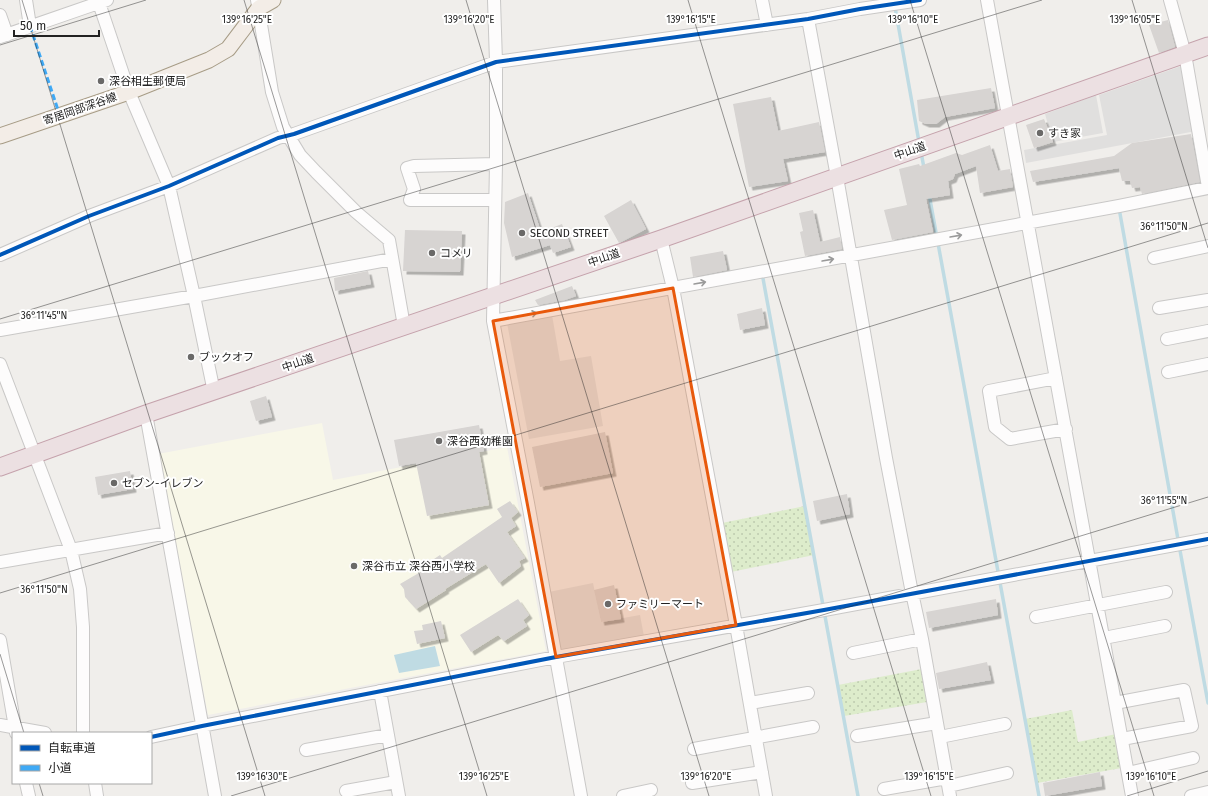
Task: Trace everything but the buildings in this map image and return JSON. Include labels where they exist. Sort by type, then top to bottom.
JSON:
[{"type":"highway","name":"中山道","points":[[0,467],[146,414],[661,239],[1208,46]]},
{"type":"main road","name":"寄居岡部深谷線","points":[[0,136],[129,92],[209,60],[228,49],[258,4],[273,0]]},
{"type":"street","points":[[26,0],[30,26]]},
{"type":"street","points":[[494,0],[496,62],[496,164],[493,321],[581,796]]},
{"type":"street","points":[[762,0],[767,25]]},
{"type":"street","points":[[0,255],[89,216],[170,186],[278,138],[294,134],[496,62],[808,19],[859,4],[920,0]]},
{"type":"street","points":[[987,0],[1132,796]]},
{"type":"street","points":[[493,321],[1028,223],[1208,188],[1185,54],[1170,0]]},
{"type":"street","points":[[0,15],[3,36],[101,1],[129,92],[170,186],[214,392]]},
{"type":"street","points":[[258,4],[272,92],[283,127],[300,155],[356,212],[389,240],[404,326]]},
{"type":"street","points":[[808,19],[850,256],[949,787]]},
{"type":"street","points":[[495,200],[410,200],[414,189],[407,168],[414,166],[496,164]]},
{"type":"street","points":[[661,239],[673,288],[736,625],[766,796]]},
{"type":"street","points":[[1154,258],[1208,246]]},
{"type":"street","points":[[0,330],[392,259]]},
{"type":"street","points":[[1159,308],[1208,300]]},
{"type":"street","points":[[1167,339],[1208,331]]},
{"type":"street","points":[[0,364],[71,550],[80,589],[83,627],[83,732]]},
{"type":"street","points":[[1168,372],[1208,364]]},
{"type":"street","points":[[1056,378],[989,391],[995,427],[1010,439],[1066,429]]},
{"type":"street","points":[[146,414],[215,796]]},
{"type":"street","points":[[0,562],[168,533]]},
{"type":"street","points":[[152,737],[556,657],[1090,562],[1208,539]]},
{"type":"street","points":[[1036,617],[1166,592]]},
{"type":"street","points":[[1104,638],[1165,626]]},
{"type":"street","points":[[853,653],[922,639]]},
{"type":"street","points":[[0,640],[16,731]]},
{"type":"street","points":[[1115,703],[1184,690],[1192,726],[1122,739]]},
{"type":"street","points":[[380,691],[398,796]]},
{"type":"street","points":[[750,703],[808,693]]},
{"type":"street","points":[[857,736],[937,723]]},
{"type":"street","points":[[940,737],[1005,724]]},
{"type":"street","points":[[0,725],[16,731],[30,732]]},
{"type":"street","points":[[694,749],[813,727]]},
{"type":"street","points":[[306,750],[388,735]]},
{"type":"street","points":[[1128,773],[1194,758]]},
{"type":"street","points":[[692,783],[762,772]]},
{"type":"street","points":[[884,789],[949,787],[1007,773]]},
{"type":"street","points":[[346,791],[396,782]]},
{"type":"street","points":[[26,784],[29,796]]},
{"type":"street","points":[[94,784],[97,796]]},
{"type":"street","points":[[622,796],[651,790]]},
{"type":"street","points":[[1191,796],[1208,792]]},
{"type":"highlighted area","points":[[673,288],[736,625],[556,657],[493,321]]},
{"type":"shaded area","points":[[1184,65],[1196,131],[1026,163],[1024,150],[1107,135],[1099,95]]},
{"type":"shaded area","points":[[1096,95],[1103,133],[1053,142],[1045,114]]},
{"type":"shaded area","points":[[552,315],[560,361],[591,356],[603,426],[529,439],[507,323]]},
{"type":"shaded area","name":"深谷市立 深谷西小学校","points":[[322,423],[333,480],[507,447],[546,651],[208,715],[158,454]]},
{"type":"shaded area","points":[[593,583],[601,622],[640,615],[645,642],[556,657],[544,593]]},
{"type":"green space","points":[[805,506],[814,555],[726,573],[717,524]]},
{"type":"green space","points":[[927,668],[933,701],[844,716],[838,685]]},
{"type":"green space","points":[[1072,710],[1078,742],[1121,733],[1127,767],[1037,783],[1025,719]]},
{"type":"water","points":[[435,646],[440,666],[399,673],[394,655]]},
{"type":"waterway","points":[[895,7],[919,142]]},
{"type":"waterway","points":[[921,152],[924,168]]},
{"type":"waterway","points":[[929,194],[1039,796]]},
{"type":"waterway","points":[[1119,208],[1208,703]]},
{"type":"waterway","points":[[762,273],[858,796]]},
{"type":"marked path","points":[[30,26],[60,116]]},
{"type":"cycle path","points":[[0,255],[89,216],[169,186],[278,138],[294,134],[496,62],[808,19],[920,0]]},
{"type":"cycle path","points":[[152,737],[556,657],[824,610],[1208,539]]},
{"type":"place","name":"深谷相生郵便局","points":[[101,81]]},
{"type":"place","name":"すき家","points":[[1040,133]]},
{"type":"place","name":"SECOND STREET","points":[[522,233]]},
{"type":"place","name":"コメリ","points":[[432,253]]},
{"type":"place","name":"ブックオフ","points":[[191,357]]},
{"type":"place","name":"深谷西幼稚園","points":[[439,441]]},
{"type":"place","name":"セブン-イレブン","points":[[114,483]]},
{"type":"place","name":"深谷市立 深谷西小学校","points":[[354,566]]},
{"type":"place","name":"ファミリーマート","points":[[608,604]]}]
